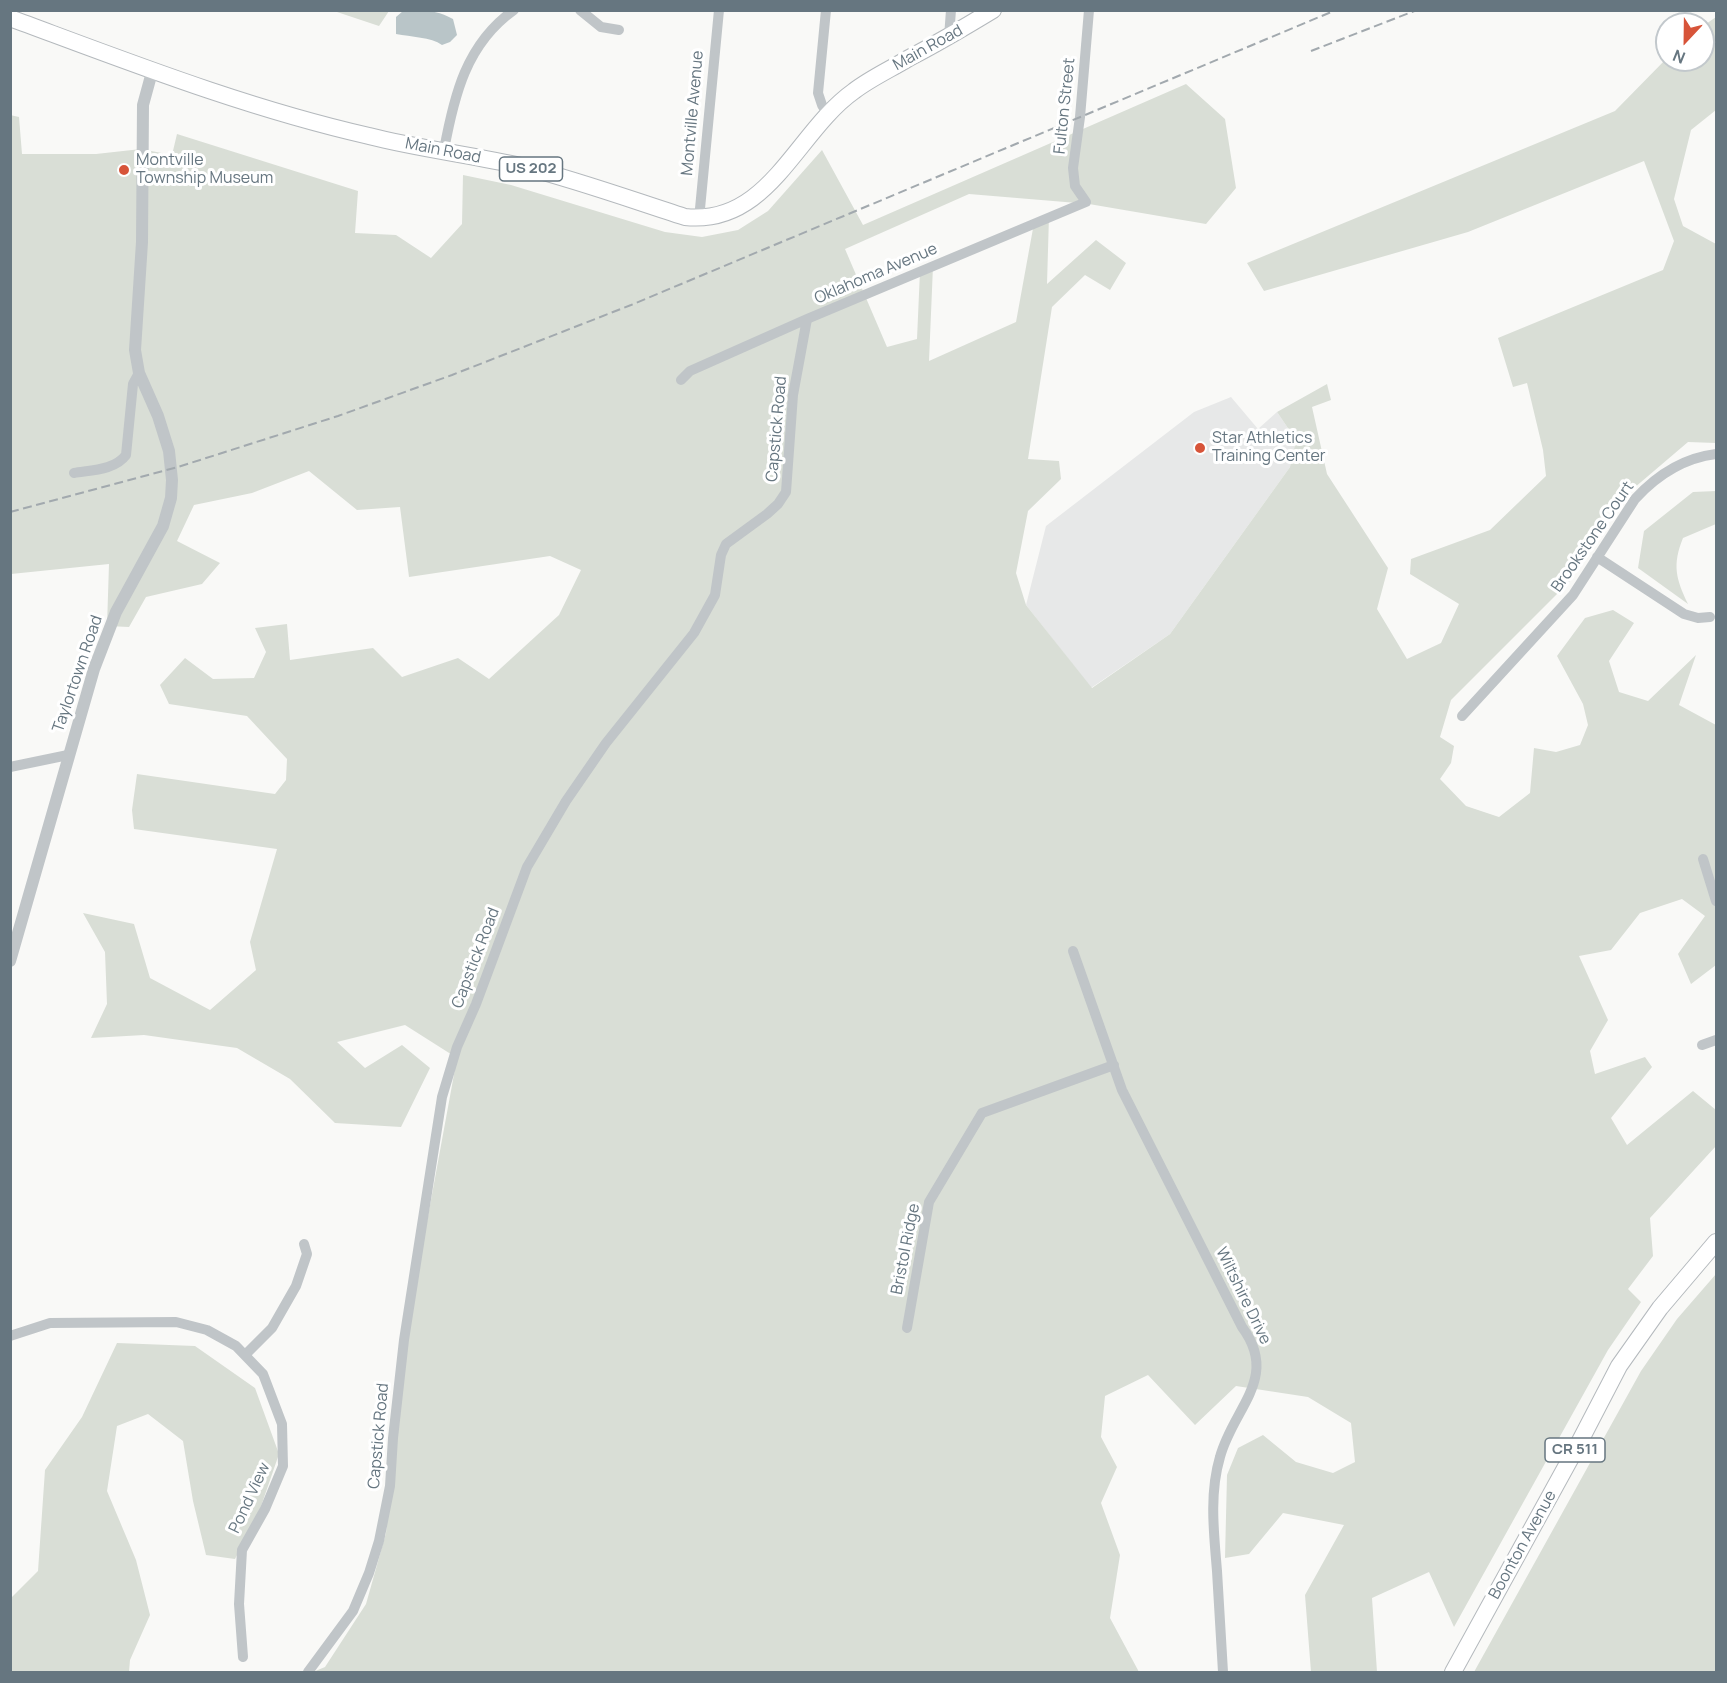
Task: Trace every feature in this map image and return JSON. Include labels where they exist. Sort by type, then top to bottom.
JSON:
[{"type":"main road","name":"Main Road","points":[[10,18],[152,72],[270,110],[369,136],[444,150],[578,181],[686,218],[699,219],[728,213],[761,192],[778,176],[827,113],[856,89],[993,10]]},
{"type":"main road","name":"Boonton Avenue","points":[[1454,1672],[1619,1366],[1660,1308],[1716,1242]]},
{"type":"street","points":[[444,150],[453,104],[467,65],[501,14],[514,10]]},
{"type":"street","points":[[580,10],[601,27],[619,30]]},
{"type":"street","name":"Montville Avenue","points":[[699,219],[718,10]]},
{"type":"street","points":[[826,10],[818,93],[827,113]]},
{"type":"street","points":[[949,37],[951,10]]},
{"type":"street","name":"Fulton Street","points":[[1086,202],[1075,186],[1072,168],[1080,117],[1089,10]]},
{"type":"street","name":"Taylortown Road","points":[[10,961],[94,669],[108,630],[163,526],[171,498],[169,451],[158,416],[139,373],[135,350],[142,242],[142,119],[143,105],[152,72]]},
{"type":"street","name":"Oklahoma Avenue","points":[[681,380],[690,371],[807,319],[1086,202]]},
{"type":"street","name":"Capstick Road","points":[[308,1672],[353,1611],[369,1573],[383,1523],[390,1485],[404,1340],[438,1121],[447,1075],[457,1047],[476,1004],[527,867],[566,801],[606,743],[694,633],[714,596],[720,555],[726,544],[767,514],[786,492],[793,395],[807,319]]},
{"type":"street","name":"Taylortown Road","points":[[74,473],[114,466],[126,455],[133,384],[139,373]]},
{"type":"street","name":"Brookstone Court","points":[[1462,716],[1573,595],[1635,499],[1658,477],[1686,461],[1716,454]]},
{"type":"street","points":[[1597,557],[1684,614],[1698,618],[1710,617]]},
{"type":"street","points":[[10,767],[68,755]]},
{"type":"street","points":[[1703,859],[1716,901]]},
{"type":"street","name":"Wiltshire Drive","points":[[1073,951],[1122,1090],[1242,1327],[1250,1336],[1257,1355],[1255,1385],[1228,1434],[1216,1473],[1214,1526],[1223,1672]]},
{"type":"street","points":[[1702,1045],[1716,1040]]},
{"type":"street","name":"Bristol Ridge","points":[[907,1328],[929,1202],[982,1113],[1114,1065]]},
{"type":"street","points":[[245,1355],[272,1328],[296,1286],[307,1254],[304,1244]]},
{"type":"street","name":"Pond View","points":[[10,1336],[50,1323],[176,1322],[207,1330],[236,1346],[263,1374],[282,1424],[283,1466],[266,1509],[242,1550],[239,1604],[243,1657]]},
{"type":"shaded area","points":[[389,10],[379,26],[334,11]]},
{"type":"shaded area","points":[[403,11],[429,11],[447,16],[453,19],[457,35],[450,42],[442,45],[427,39],[396,34],[396,17]]},
{"type":"shaded area","points":[[1715,18],[1716,110],[1691,130],[1674,199],[1683,226],[1716,244],[1716,443],[1688,442],[1607,511],[1570,581],[1451,700],[1440,737],[1454,746],[1451,763],[1440,779],[1466,806],[1499,817],[1530,793],[1534,748],[1556,752],[1580,745],[1588,725],[1583,704],[1557,656],[1585,618],[1613,610],[1634,623],[1609,661],[1619,692],[1648,701],[1696,655],[1679,705],[1716,725],[1716,965],[1691,984],[1678,954],[1705,916],[1682,899],[1640,913],[1611,950],[1579,956],[1608,1020],[1590,1051],[1595,1074],[1645,1057],[1652,1067],[1611,1118],[1627,1145],[1693,1091],[1716,1110],[1716,1146],[1650,1218],[1653,1256],[1628,1289],[1641,1302],[1608,1350],[1454,1627],[1429,1572],[1372,1598],[1377,1672],[1311,1672],[1305,1595],[1344,1525],[1283,1513],[1249,1554],[1225,1558],[1227,1475],[1238,1448],[1263,1435],[1296,1462],[1333,1473],[1355,1462],[1351,1423],[1308,1397],[1236,1386],[1195,1425],[1148,1375],[1105,1396],[1101,1437],[1117,1467],[1101,1503],[1120,1555],[1110,1618],[1139,1672],[313,1672],[325,1667],[366,1604],[386,1533],[402,1358],[457,1058],[405,1025],[337,1042],[365,1068],[402,1045],[430,1068],[401,1127],[335,1123],[290,1079],[237,1048],[144,1035],[91,1038],[107,1004],[105,952],[83,913],[134,924],[150,978],[210,1010],[256,970],[250,942],[277,849],[134,829],[132,810],[137,774],[275,794],[286,780],[287,759],[247,716],[169,704],[160,685],[185,658],[213,679],[254,678],[266,652],[255,628],[287,624],[290,660],[373,648],[402,677],[458,658],[489,679],[559,615],[581,570],[550,556],[409,577],[400,507],[357,510],[309,471],[252,493],[194,505],[177,541],[220,563],[202,584],[146,597],[129,627],[107,626],[109,564],[11,574],[10,115],[19,117],[22,154],[96,154],[141,149],[172,155],[177,134],[358,191],[355,233],[396,235],[431,258],[462,224],[463,175],[511,185],[665,232],[702,237],[738,230],[768,211],[822,150],[863,225],[1186,84],[1225,119],[1236,188],[1206,224],[1089,204],[969,194],[845,249],[887,347],[917,339],[920,271],[933,266],[929,361],[1016,322],[1034,223],[1049,216],[1047,284],[1096,240],[1126,263],[1110,290],[1085,275],[1052,307],[1028,459],[1059,461],[1061,479],[1028,511],[1016,573],[1026,605],[1092,688],[1170,634],[1290,467],[1296,440],[1277,412],[1327,384],[1331,400],[1312,407],[1327,474],[1388,568],[1377,609],[1407,659],[1441,643],[1459,604],[1410,574],[1411,559],[1490,530],[1546,476],[1543,450],[1527,383],[1513,387],[1498,338],[1663,270],[1674,241],[1644,161],[1468,232],[1264,291],[1247,263],[1615,111],[1655,70],[1715,72]]},
{"type":"shaded area","points":[[1231,397],[1258,429],[1277,412],[1296,440],[1290,467],[1170,634],[1091,688],[1026,605],[1046,526],[1194,412]]},
{"type":"shaded area","points":[[1716,491],[1716,524],[1683,538],[1677,556],[1678,579],[1688,604],[1638,568],[1644,531],[1693,492]]},
{"type":"shaded area","points":[[1716,1274],[1716,1672],[1474,1672],[1641,1371],[1677,1319]]},
{"type":"shaded area","points":[[117,1343],[195,1346],[255,1388],[279,1454],[259,1512],[235,1559],[206,1555],[193,1501],[183,1441],[148,1414],[117,1426],[107,1491],[136,1560],[150,1615],[130,1660],[129,1672],[11,1672],[10,1599],[38,1571],[45,1470],[82,1417]]},
{"type":"railway","points":[[10,512],[178,467],[338,416],[452,375],[631,305],[1336,10]]},
{"type":"railway","points":[[1311,51],[1417,10]]},
{"type":"place","name":"Montville Township Museum","points":[[124,170]]},
{"type":"place","name":"Star Athletics Training Center","points":[[1200,448]]}]
